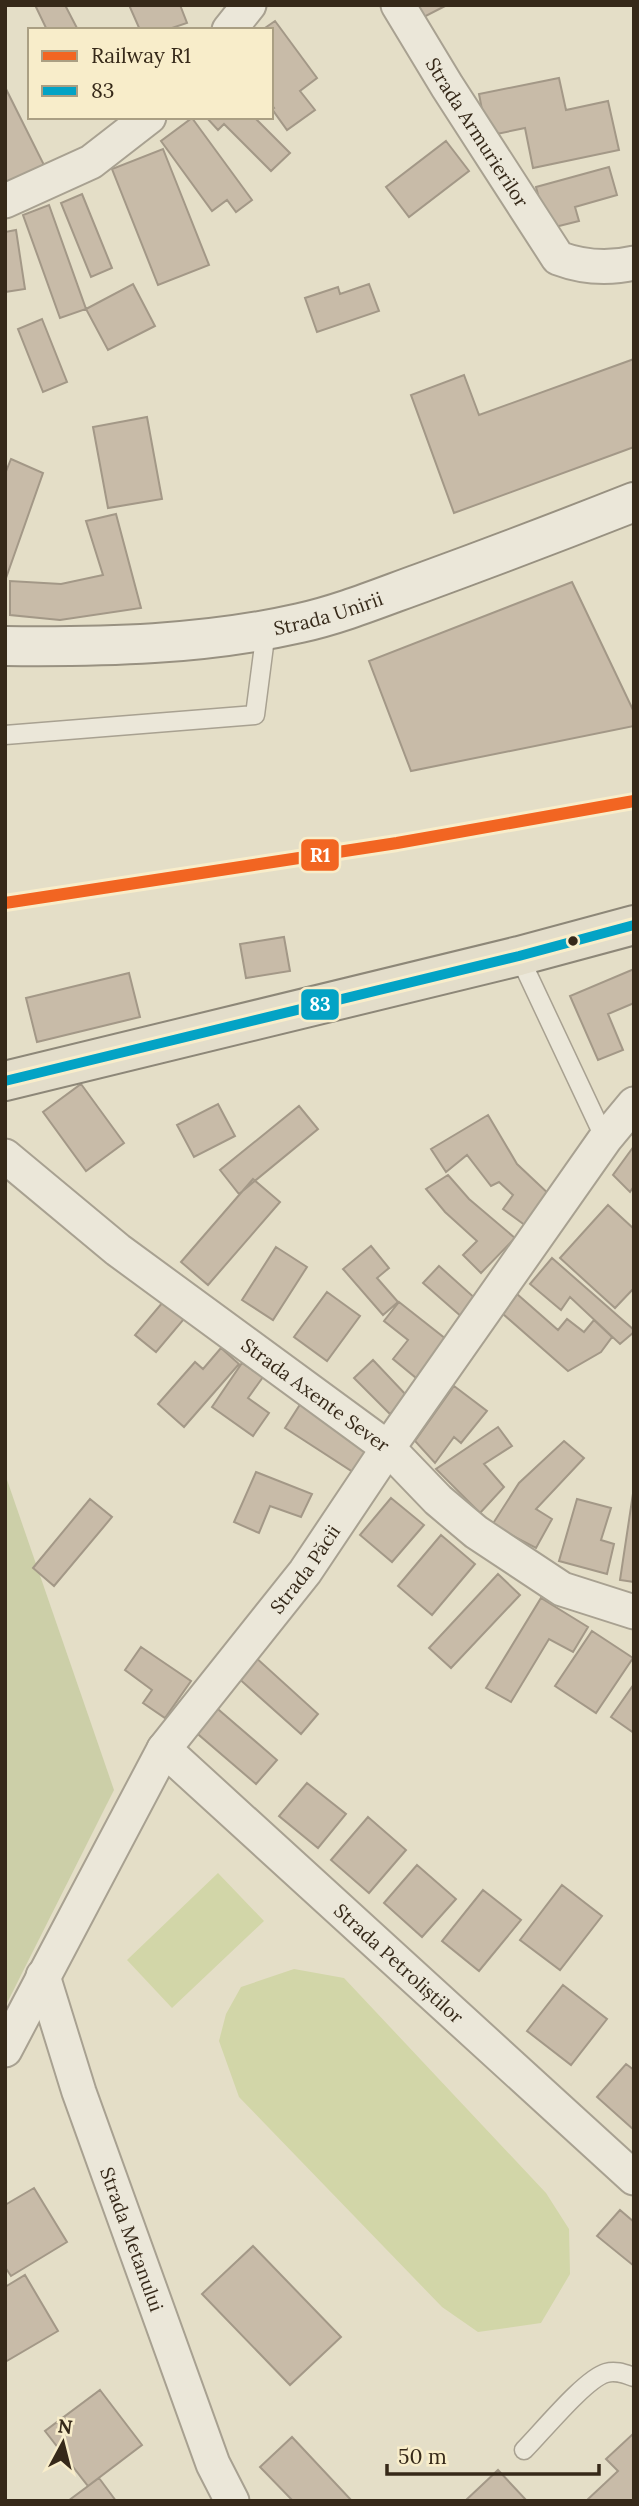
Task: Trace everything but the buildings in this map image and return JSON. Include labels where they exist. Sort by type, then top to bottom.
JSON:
[{"type":"main road","name":"Strada Unirii","points":[[5,646],[131,646],[219,638],[303,623],[375,600],[634,502]]},
{"type":"main road","points":[[5,1082],[519,956],[634,925]]},
{"type":"street","points":[[231,28],[249,5]]},
{"type":"street","name":"Strada Armurierilor","points":[[398,5],[558,258],[573,264],[590,266],[634,263]]},
{"type":"street","points":[[5,201],[91,162],[146,119]]},
{"type":"street","name":"Strada Păcii","points":[[5,2050],[164,1749],[305,1572],[387,1448],[606,1139],[634,1104]]},
{"type":"street","name":"Strada Axente Sever","points":[[5,1157],[118,1250],[387,1448],[438,1500],[476,1532],[562,1589],[634,1612]]},
{"type":"street","name":"Strada Petroliștilor","points":[[164,1749],[634,2178]]},
{"type":"street","name":"Strada Metanului","points":[[43,1976],[83,2105],[214,2465],[232,2501]]},
{"type":"lane","points":[[5,735],[255,715],[266,630]]},
{"type":"lane","points":[[519,956],[606,1139]]},
{"type":"lane","points":[[524,2450],[591,2381],[606,2373],[620,2372],[634,2376]]},
{"type":"green space","points":[[5,1474],[114,1790],[5,2007]]},
{"type":"green space","points":[[218,1873],[264,1921],[172,2008],[127,1960]]},
{"type":"green space","points":[[294,1969],[344,1978],[546,2193],[569,2229],[570,2274],[541,2323],[478,2332],[442,2307],[239,2097],[219,2041],[226,2014],[241,1987]]},
{"type":"rail line","name":"R1","points":[[5,903],[397,843],[634,801]]},
{"type":"transit line","name":"83","points":[[5,1081],[519,956],[634,925]]}]
